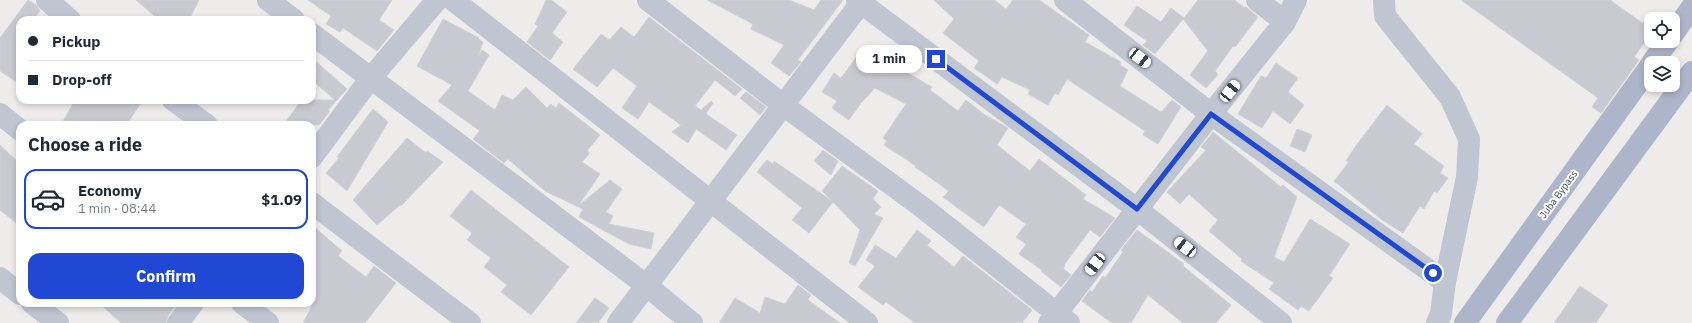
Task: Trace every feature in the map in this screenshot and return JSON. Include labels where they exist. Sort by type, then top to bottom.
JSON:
[{"type":"main road","points":[[1680,24],[1692,7]]},
{"type":"main road","name":"Juba Bypass","points":[[1466,323],[1644,75]]},
{"type":"main road","points":[[1507,323],[1690,79]]},
{"type":"street","points":[[47,0],[65,16]]},
{"type":"street","points":[[268,0],[289,16]]},
{"type":"street","points":[[316,152],[370,79],[437,0]]},
{"type":"street","points":[[453,0],[868,323]]},
{"type":"street","points":[[648,0],[783,105],[922,207],[1058,320],[1137,209],[1285,22],[1296,0]]},
{"type":"street","points":[[1065,0],[1211,114],[1445,282]]},
{"type":"street","points":[[1257,0],[1285,22]]},
{"type":"street","points":[[1384,0],[1385,16],[1450,97],[1469,139],[1467,177],[1445,282],[1441,314],[1437,323]]},
{"type":"street","points":[[618,323],[860,1],[1137,209],[1281,323]]},
{"type":"street","points":[[316,37],[646,285],[692,323]]},
{"type":"street","points":[[178,104],[202,121]]},
{"type":"street","points":[[0,114],[16,127]]},
{"type":"street","points":[[316,205],[470,323]]},
{"type":"street","points":[[0,278],[16,291]]},
{"type":"street","points":[[37,307],[58,323]]},
{"type":"street","points":[[178,323],[190,307]]},
{"type":"street","points":[[247,307],[268,323]]},
{"type":"building","points":[[28,0],[36,5],[40,11],[36,16],[16,16]]},
{"type":"building","points":[[136,0],[199,0],[191,16],[154,16]]},
{"type":"building","points":[[308,0],[392,0],[379,20],[394,30],[377,51],[343,28],[340,32],[326,24],[331,16]]},
{"type":"building","points":[[546,0],[551,0],[567,12],[552,33],[563,42],[550,60],[527,42],[538,26],[535,24]]},
{"type":"building","points":[[707,0],[789,0],[814,10],[821,0],[843,0],[798,60],[801,62],[789,76],[771,63],[784,45],[751,29],[753,24]]},
{"type":"building","points":[[934,0],[994,0],[1006,9],[1013,0],[1039,0],[1089,35],[1085,42],[1121,62],[1120,65],[1128,70],[1120,86],[1161,112],[1172,100],[1181,107],[1158,144],[1143,135],[1145,131],[1067,79],[1058,95],[1055,93],[1048,105],[1028,94],[1030,90],[1002,77],[997,84],[974,68],[979,61],[943,33],[954,19]]},
{"type":"building","points":[[1198,0],[1234,0],[1245,8],[1246,7],[1258,17],[1235,47],[1233,46],[1215,71],[1218,74],[1206,88],[1190,75],[1208,51],[1183,19],[1155,54],[1143,45],[1147,41],[1124,25],[1137,6],[1161,22],[1171,8],[1184,18]]},
{"type":"building","points":[[1461,0],[1610,0],[1644,24],[1644,43],[1634,57],[1639,60],[1601,113],[1592,107],[1598,98]]},
{"type":"building","points":[[16,16],[16,81],[0,71],[0,38]]},
{"type":"building","points":[[649,17],[742,89],[735,96],[715,80],[695,106],[701,110],[711,101],[713,103],[706,114],[737,135],[726,150],[696,129],[688,143],[672,132],[681,125],[649,102],[638,119],[622,108],[637,86],[613,68],[597,87],[573,69],[601,34],[609,40],[621,27],[634,37]]},
{"type":"building","points":[[443,19],[479,38],[478,39],[483,42],[478,56],[482,50],[489,55],[468,91],[495,110],[502,95],[513,100],[526,87],[547,108],[551,104],[556,108],[559,103],[600,135],[587,151],[590,153],[582,162],[600,174],[578,206],[610,180],[622,189],[606,212],[613,216],[609,224],[654,233],[651,249],[629,244],[579,217],[583,209],[545,191],[508,159],[504,163],[473,139],[480,131],[438,101],[452,85],[417,66]]},
{"type":"building","points":[[858,55],[885,74],[893,61],[907,69],[906,72],[932,87],[930,90],[958,111],[966,100],[985,115],[1008,128],[997,145],[1030,171],[1039,159],[1086,195],[1083,199],[1115,218],[1100,237],[1090,230],[1064,265],[1065,266],[1063,268],[1071,275],[1061,287],[1041,271],[1042,270],[1019,254],[1026,244],[1016,237],[1026,224],[999,205],[984,227],[943,197],[949,191],[915,167],[916,166],[884,145],[887,141],[883,138],[906,104],[875,88],[861,103],[849,120],[832,108],[837,101],[822,92],[834,73],[841,78]]},
{"type":"building","points":[[316,62],[347,89],[328,110],[330,111],[319,125],[316,125],[316,121],[286,121],[299,104],[316,104],[316,100],[335,100],[316,83]]},
{"type":"building","points":[[1276,63],[1298,78],[1288,92],[1304,105],[1290,124],[1273,111],[1262,128],[1238,114],[1261,76],[1266,78]]},
{"type":"building","points":[[746,92],[766,107],[760,115],[740,98]]},
{"type":"building","points":[[73,104],[140,104],[129,121],[63,121]]},
{"type":"building","points":[[1387,105],[1422,134],[1414,144],[1444,166],[1440,173],[1448,178],[1437,193],[1434,191],[1424,209],[1420,206],[1403,233],[1381,219],[1334,181],[1349,162],[1346,161],[1355,147]]},
{"type":"building","points":[[373,109],[388,122],[347,191],[326,173],[339,158],[337,157]]},
{"type":"building","points":[[1297,129],[1312,135],[1305,152],[1290,146]]},
{"type":"building","points":[[1213,132],[1281,187],[1283,185],[1297,197],[1274,257],[1284,262],[1310,219],[1350,244],[1329,276],[1333,278],[1309,311],[1301,306],[1298,310],[1269,289],[1274,283],[1241,261],[1242,259],[1209,231],[1218,220],[1189,194],[1180,204],[1167,192],[1206,150],[1201,147]]},
{"type":"building","points":[[407,138],[426,153],[427,151],[443,162],[401,206],[400,205],[377,225],[353,200]]},
{"type":"building","points":[[0,145],[16,160],[16,223],[0,210]]},
{"type":"building","points":[[823,150],[838,161],[831,175],[814,161]]},
{"type":"building","points":[[767,160],[773,164],[774,161],[832,201],[822,191],[842,166],[878,191],[873,199],[881,207],[874,214],[883,218],[855,266],[849,263],[860,230],[833,202],[809,233],[792,220],[802,208],[757,172]]},
{"type":"building","points":[[471,190],[569,267],[531,315],[501,292],[507,285],[484,267],[491,258],[467,240],[472,233],[450,216]]},
{"type":"building","points":[[316,228],[342,251],[338,256],[366,277],[374,266],[396,283],[365,323],[303,323],[311,307],[316,307]]},
{"type":"building","points":[[917,230],[931,241],[927,245],[954,267],[963,256],[1032,310],[1022,323],[915,323],[886,302],[883,305],[858,287],[875,266],[866,260],[875,245],[896,258]]},
{"type":"building","points":[[1137,230],[1184,264],[1183,266],[1231,305],[1216,323],[1183,323],[1148,295],[1131,323],[1112,323],[1082,301],[1090,290],[1092,292],[1103,276],[1105,278],[1123,252],[1121,250]]},
{"type":"building","points":[[798,285],[811,295],[808,300],[840,323],[719,323],[735,298],[760,313],[765,297],[785,304]]},
{"type":"building","points":[[1580,286],[1608,305],[1596,323],[1554,323]]},
{"type":"building","points":[[595,298],[609,308],[598,323],[576,323]]},
{"type":"building","points":[[103,307],[174,307],[168,316],[166,323],[121,323]]},
{"type":"route","points":[[936,59],[1137,209],[1211,114],[1433,273]]}]
